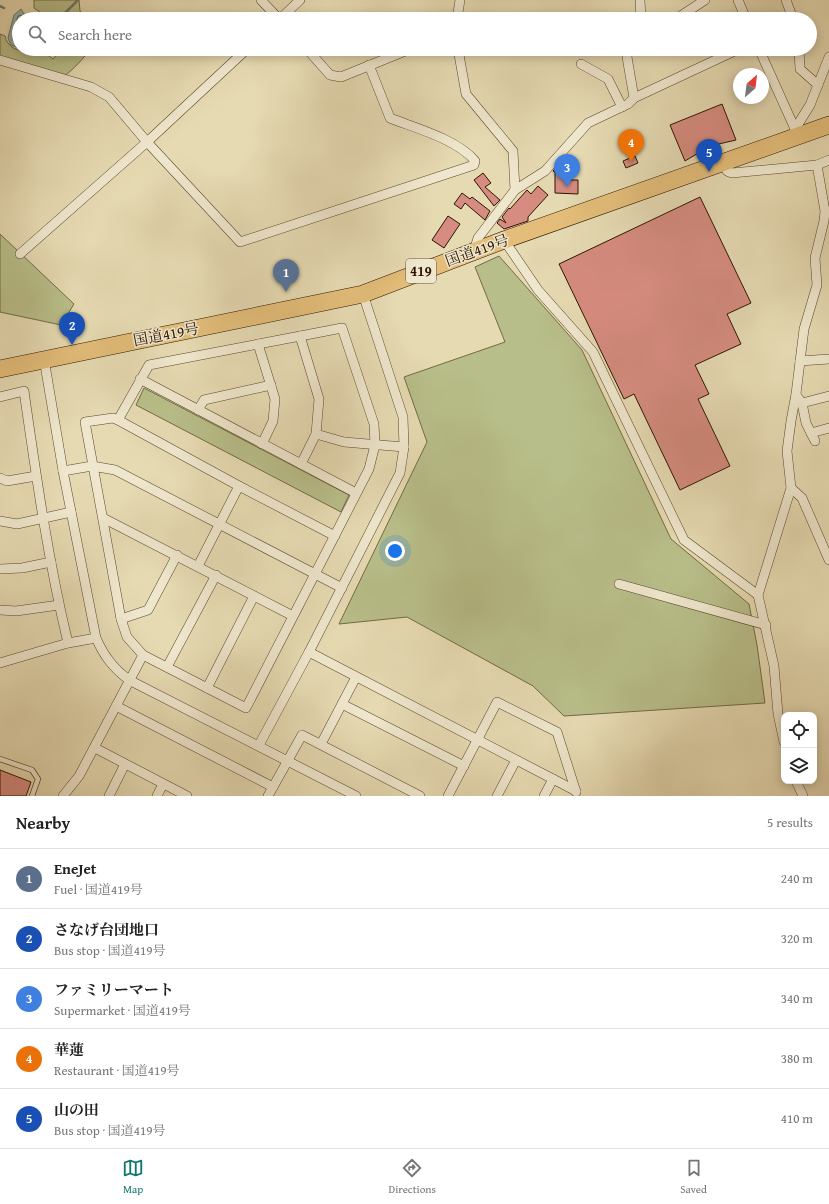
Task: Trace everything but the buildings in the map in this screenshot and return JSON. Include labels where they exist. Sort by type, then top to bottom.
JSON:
[{"type":"highway","name":"国道419号","points":[[0,369],[363,294],[504,240],[724,162],[795,133],[829,125]]},
{"type":"street","points":[[261,0],[273,12]]},
{"type":"street","points":[[287,12],[300,0]]},
{"type":"street","points":[[458,12],[460,0]]},
{"type":"street","points":[[640,0],[641,12]]},
{"type":"street","points":[[687,12],[705,0]]},
{"type":"street","points":[[738,0],[743,12]]},
{"type":"street","points":[[786,0],[790,12]]},
{"type":"street","points":[[20,254],[147,142],[239,56]]},
{"type":"street","points":[[313,56],[330,75],[341,76],[393,56]]},
{"type":"street","points":[[459,56],[466,94],[513,151],[515,190]]},
{"type":"street","points":[[627,56],[634,98]]},
{"type":"street","points":[[474,251],[478,238],[515,190],[545,172],[588,123],[622,106],[634,98],[724,56]]},
{"type":"street","points":[[762,56],[795,133]]},
{"type":"street","points":[[799,56],[800,69],[818,85]]},
{"type":"street","points":[[795,133],[810,105],[829,57]]},
{"type":"street","points":[[0,60],[101,91],[109,97],[147,142],[240,242],[474,165],[475,161],[458,146],[390,118],[369,66]]},
{"type":"street","points":[[581,64],[608,79],[622,106]]},
{"type":"street","points":[[724,162],[727,171],[732,173],[817,165],[829,160]]},
{"type":"street","points":[[781,728],[778,714],[774,666],[766,625],[758,595],[790,488],[787,451],[799,399],[800,361],[804,329],[817,285],[815,258],[825,211],[817,165]]},
{"type":"street","points":[[504,240],[538,290],[593,352],[684,540],[758,595]]},
{"type":"street","points":[[259,745],[309,652],[400,473],[404,447],[403,417],[363,294]]},
{"type":"street","points":[[118,420],[149,365],[342,328],[374,424],[374,445],[369,469],[335,536],[314,574],[246,708],[167,668],[143,655],[127,637],[121,619],[85,422],[113,418],[118,420],[335,536]]},
{"type":"street","points":[[300,336],[319,400],[316,434],[301,464]]},
{"type":"street","points":[[258,344],[275,398],[273,421],[262,444]]},
{"type":"street","points":[[44,359],[63,471],[96,638],[103,655],[115,669],[129,680],[259,745],[356,796]]},
{"type":"street","points":[[800,361],[829,359]]},
{"type":"street","points":[[140,379],[356,493]]},
{"type":"street","points":[[198,410],[204,400],[271,385]]},
{"type":"street","points":[[0,396],[24,391],[43,518],[59,605],[68,643]]},
{"type":"street","points":[[799,399],[829,396]]},
{"type":"street","points":[[799,399],[806,423],[813,437],[829,428]]},
{"type":"street","points":[[316,434],[344,442],[404,447]]},
{"type":"street","points":[[63,471],[92,466],[115,470],[342,588]]},
{"type":"street","points":[[0,478],[7,481],[36,476]]},
{"type":"street","points":[[198,566],[239,486]]},
{"type":"street","points":[[790,488],[802,498],[829,560]]},
{"type":"street","points":[[0,522],[17,524],[71,512]]},
{"type":"street","points":[[103,518],[294,616]]},
{"type":"street","points":[[121,619],[148,610],[177,555]]},
{"type":"street","points":[[0,569],[22,568],[51,562]]},
{"type":"street","points":[[167,668],[216,575]]},
{"type":"street","points":[[619,584],[766,625]]},
{"type":"street","points":[[207,688],[254,596]]},
{"type":"street","points":[[0,610],[16,611],[59,605]]},
{"type":"street","points":[[0,663],[68,643],[96,638]]},
{"type":"street","points":[[309,652],[478,739],[576,793]]},
{"type":"street","points":[[63,796],[80,776],[143,655]]},
{"type":"street","points":[[321,744],[356,677]]},
{"type":"street","points":[[448,796],[497,702],[557,732],[576,793]]},
{"type":"street","points":[[342,704],[464,766]]},
{"type":"street","points":[[116,706],[273,787]]},
{"type":"street","points":[[268,796],[302,735],[420,796]]},
{"type":"street","points":[[95,748],[187,796]]},
{"type":"street","points":[[497,796],[516,760]]},
{"type":"street","points":[[109,796],[125,764]]},
{"type":"street","points":[[544,796],[553,779]]},
{"type":"street","points":[[157,796],[163,784]]},
{"type":"street","points":[[797,784],[802,796]]},
{"type":"lane","points":[[0,759],[32,770],[38,779],[32,796]]},
{"type":"green space","points":[[34,0],[79,0],[81,12],[40,12],[34,8]]},
{"type":"green space","points":[[0,34],[5,36],[7,42],[12,47],[12,56],[49,56],[53,59],[56,56],[85,56],[71,71],[64,76],[0,58]]},
{"type":"green space","points":[[0,234],[74,304],[61,325],[0,312]]},
{"type":"green space","points":[[499,256],[582,350],[671,539],[749,604],[757,645],[765,703],[564,716],[533,686],[407,617],[339,624],[427,442],[404,377],[505,342],[475,267]]},
{"type":"green space","points":[[144,388],[349,495],[341,512],[136,405]]},
{"type":"water","points":[[12,23],[12,45],[8,38]]},
{"type":"waterway","points":[[66,12],[78,0]]},
{"type":"waterway","points":[[0,6],[4,8]]},
{"type":"place","name":"華蓮","points":[[631,162]]},
{"type":"place","name":"山の田","points":[[709,172]]},
{"type":"place","name":"ファミリーマート","points":[[567,187]]},
{"type":"place","name":"EneJet","points":[[286,292]]},
{"type":"place","name":"さなげ台団地口","points":[[72,345]]}]
